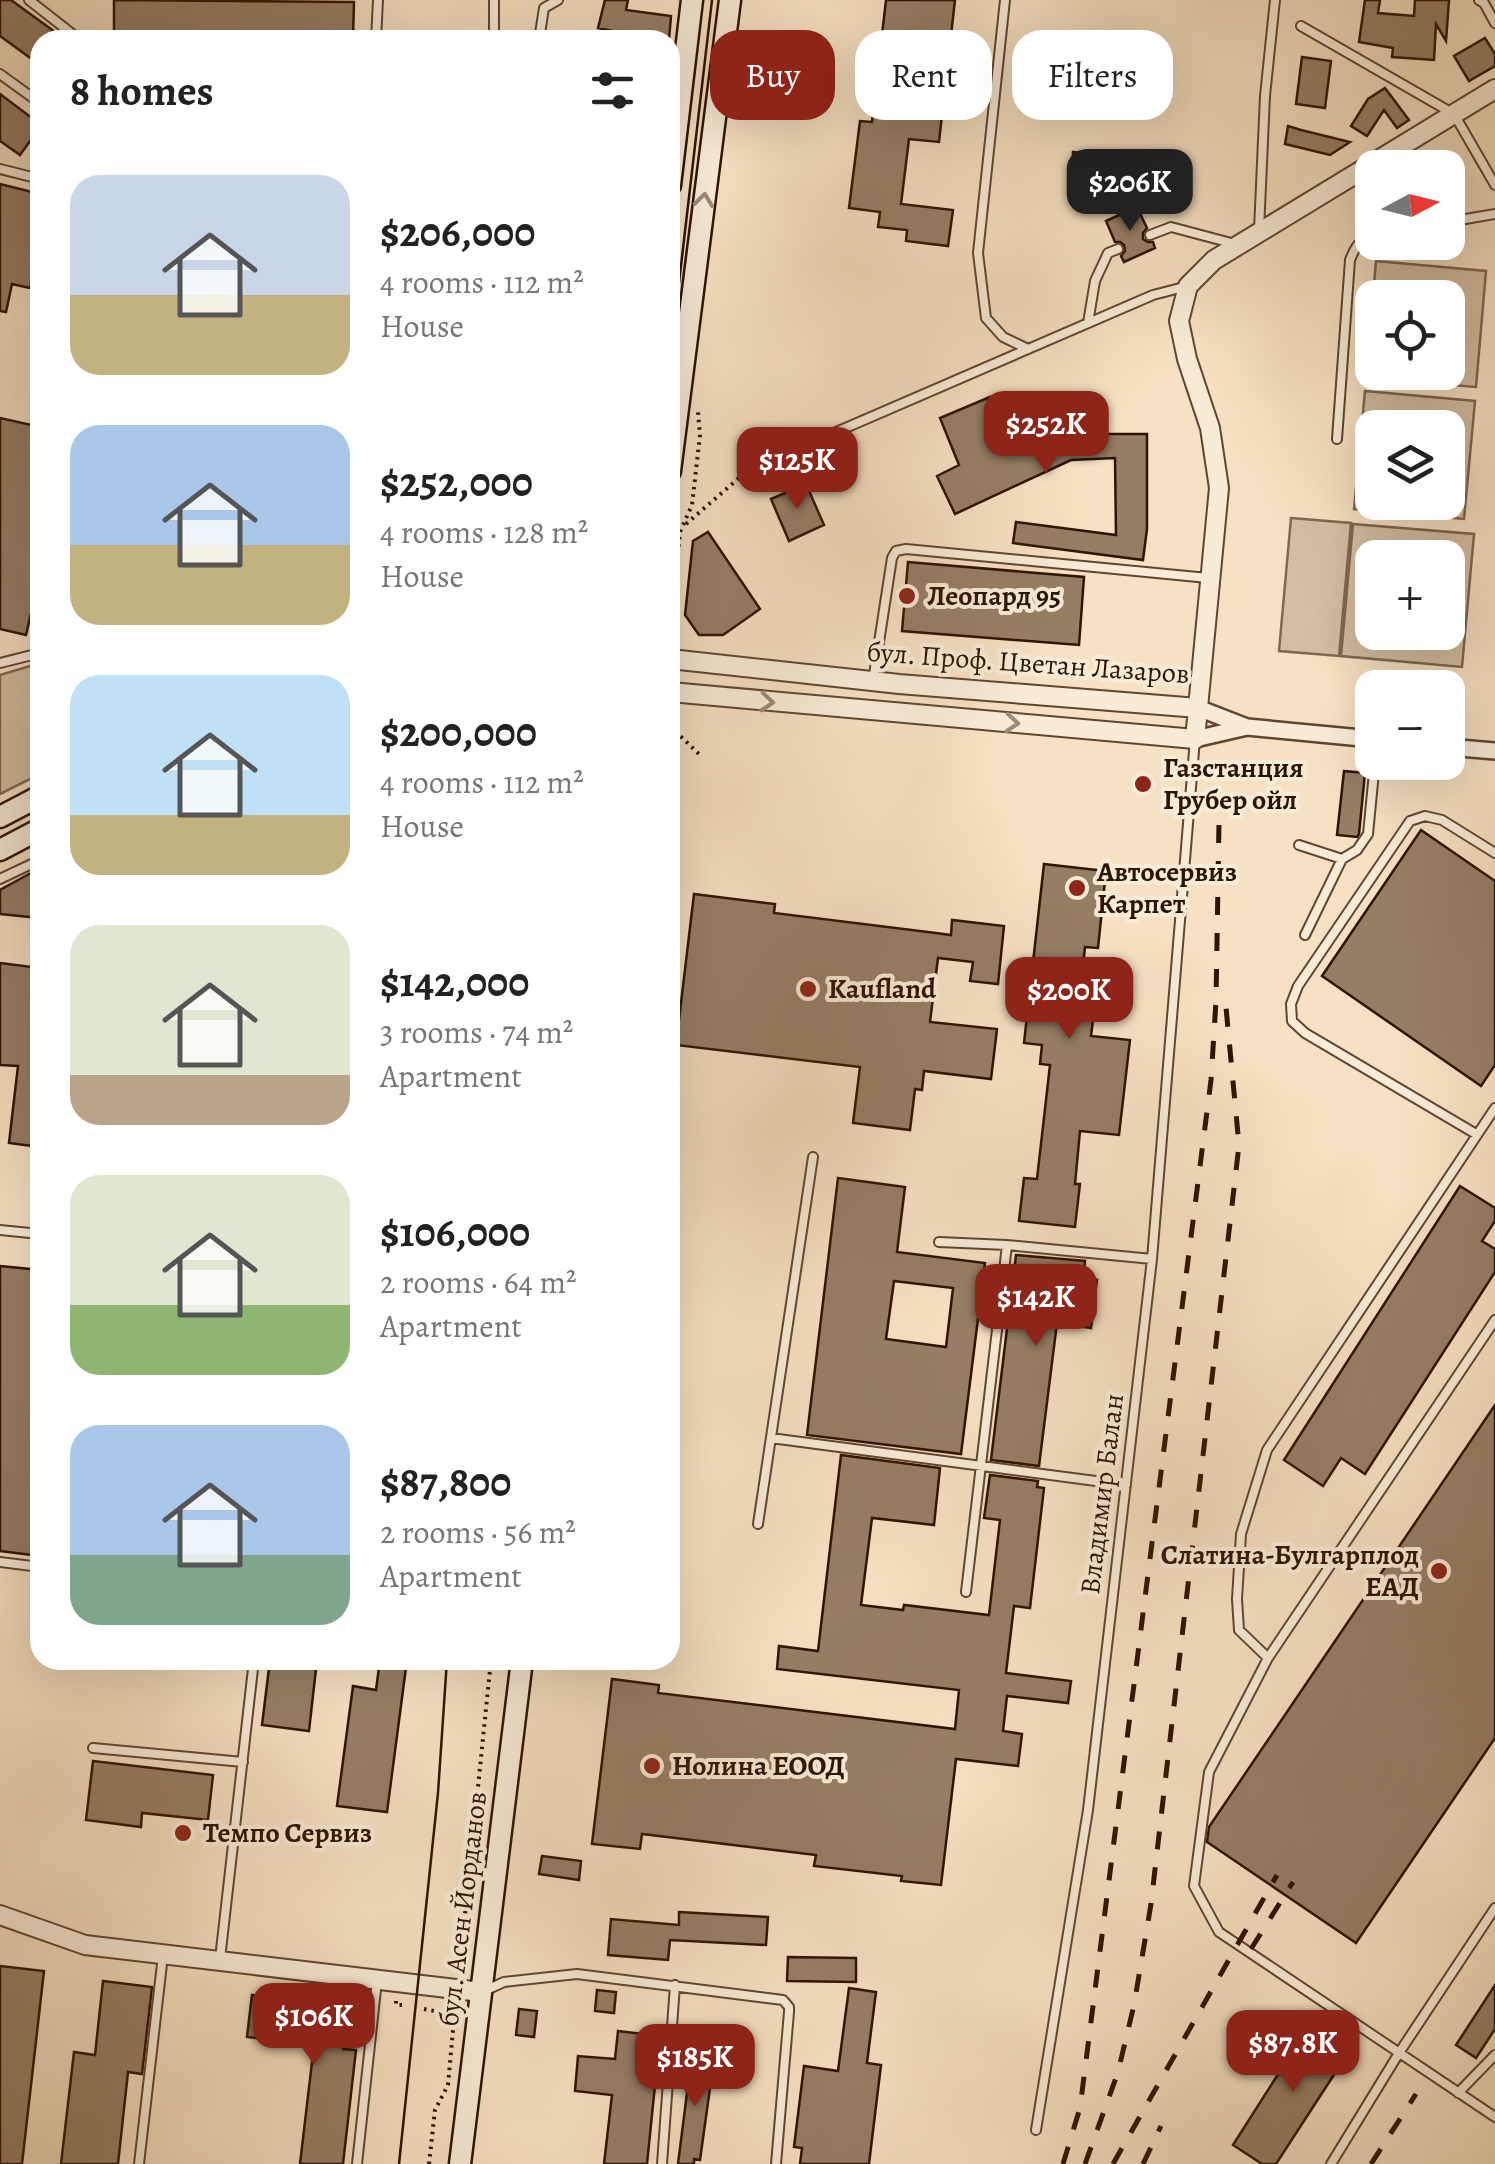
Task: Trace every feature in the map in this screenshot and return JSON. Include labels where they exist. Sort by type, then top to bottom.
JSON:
[{"type":"main road","points":[[680,101],[692,0]]},
{"type":"main road","points":[[680,392],[730,0]]},
{"type":"main road","points":[[0,818],[30,802]]},
{"type":"main road","points":[[6,846],[30,834]]},
{"type":"main road","name":"бул. Асен Йорданов","points":[[460,2164],[521,1670]]},
{"type":"street","points":[[1188,286],[1214,260],[1495,89]]},
{"type":"street","name":"бул. Проф. Цветан Лазаров","points":[[680,655],[873,681],[1198,708],[1219,488],[1210,428],[1179,321],[1188,286]]},
{"type":"street","points":[[680,701],[1195,740],[1247,727]]},
{"type":"street","points":[[1195,740],[1198,708],[1247,727],[1355,737]]},
{"type":"street","points":[[1465,748],[1495,751]]},
{"type":"street","points":[[0,1915],[86,1945],[480,1992]]},
{"type":"lane","points":[[29,0],[67,30]]},
{"type":"lane","points":[[376,30],[378,0]]},
{"type":"lane","points":[[494,0],[494,30]]},
{"type":"lane","points":[[541,30],[544,8],[558,0]]},
{"type":"lane","points":[[1006,0],[978,253],[986,318],[1003,337],[1028,349]]},
{"type":"lane","points":[[1258,234],[1265,96],[1275,0]]},
{"type":"lane","points":[[1479,0],[1495,23]]},
{"type":"lane","points":[[1300,26],[1454,114],[1495,185]]},
{"type":"lane","points":[[0,74],[30,96]]},
{"type":"lane","points":[[0,169],[30,176]]},
{"type":"lane","points":[[1465,219],[1495,214]]},
{"type":"lane","points":[[1150,236],[1171,227],[1239,246]]},
{"type":"lane","points":[[1337,440],[1350,260],[1355,247]]},
{"type":"lane","points":[[1088,323],[1094,281],[1108,253],[1118,249]]},
{"type":"lane","points":[[746,472],[1153,295],[1188,286]]},
{"type":"lane","points":[[873,681],[896,551],[1212,578]]},
{"type":"lane","points":[[0,664],[30,656]]},
{"type":"lane","name":"Владимир Балан","points":[[1036,2130],[1088,1810],[1152,1259],[1195,740]]},
{"type":"lane","points":[[1305,935],[1342,858],[1357,850],[1368,834],[1373,780]]},
{"type":"lane","points":[[1476,1134],[1305,1033],[1292,1020],[1291,1004],[1298,986],[1410,821],[1425,816],[1442,820],[1495,853]]},
{"type":"lane","points":[[0,818],[6,846]]},
{"type":"lane","points":[[1299,845],[1342,858]]},
{"type":"lane","points":[[0,879],[30,865]]},
{"type":"lane","points":[[1268,1658],[1238,1630],[1236,1599],[1242,1534],[1267,1450],[1495,1108]]},
{"type":"lane","points":[[758,1524],[814,1157]]},
{"type":"lane","points":[[0,1230],[30,1233]]},
{"type":"lane","points":[[938,1242],[1152,1259]]},
{"type":"lane","points":[[966,1592],[1007,1245]]},
{"type":"lane","points":[[1495,1320],[1268,1658],[1209,1772],[1194,1886],[1219,1932],[1495,2117]]},
{"type":"lane","points":[[771,1438],[1126,1484]]},
{"type":"lane","points":[[0,1562],[30,1566]]},
{"type":"lane","points":[[220,1962],[253,1670]]},
{"type":"lane","points":[[93,1748],[243,1762]]},
{"type":"lane","points":[[1331,2164],[1495,1908]]},
{"type":"lane","points":[[140,2164],[163,1956]]},
{"type":"lane","points":[[480,1992],[504,1982],[577,1974],[778,1998],[787,2003],[790,2012],[776,2164]]},
{"type":"lane","points":[[356,2164],[378,1980]]},
{"type":"lane","points":[[662,2164],[674,1986]]},
{"type":"lane","points":[[1458,2092],[1495,2055]]},
{"type":"path","points":[[680,532],[746,472]]},
{"type":"path","points":[[680,734],[702,757]]},
{"type":"path","points":[[680,887],[684,888]]},
{"type":"path","points":[[459,1973],[490,1670]]},
{"type":"path","points":[[396,2002],[402,2005]]},
{"type":"path","points":[[429,2164],[435,2110],[448,2085],[456,2006]]},
{"type":"path","points":[[424,2008],[455,2015]]},
{"type":"shaded area","points":[[1376,261],[1486,271],[1476,387],[1465,386],[1465,280],[1374,280]]},
{"type":"shaded area","points":[[1365,391],[1475,401],[1465,508],[1465,410],[1363,410]]},
{"type":"shaded area","points":[[1291,518],[1351,523],[1339,656],[1279,651]]},
{"type":"shaded area","points":[[1353,524],[1474,534],[1465,634],[1465,540],[1355,540],[1355,650],[1464,650],[1462,667],[1341,656]]},
{"type":"shaded area","points":[[30,666],[30,779],[0,794],[0,675]]},
{"type":"building","points":[[0,0],[11,0],[52,30],[30,30],[30,58],[0,36]]},
{"type":"building","points":[[114,0],[354,2],[353,30],[114,30]]},
{"type":"building","points":[[605,0],[628,0],[626,10],[671,16],[670,30],[598,28]]},
{"type":"building","points":[[886,0],[955,0],[952,30],[883,30]]},
{"type":"building","points":[[1365,0],[1380,0],[1378,13],[1414,16],[1415,0],[1449,0],[1446,41],[1436,24],[1434,60],[1392,57],[1393,48],[1359,42]]},
{"type":"building","points":[[1485,38],[1495,54],[1495,66],[1469,81],[1454,56]]},
{"type":"building","points":[[1302,57],[1331,61],[1325,108],[1296,104]]},
{"type":"building","points":[[1385,88],[1409,120],[1397,128],[1384,110],[1367,136],[1351,126],[1368,99]]},
{"type":"building","points":[[0,94],[30,116],[30,141],[20,155],[0,141]]},
{"type":"building","points":[[941,120],[939,142],[909,139],[901,204],[953,210],[948,246],[906,241],[907,230],[878,227],[880,212],[849,208],[860,121]]},
{"type":"building","points":[[1288,126],[1350,142],[1330,155],[1285,144]]},
{"type":"building","points":[[1073,152],[1097,154],[1095,175],[1072,173]]},
{"type":"building","points":[[0,184],[30,192],[30,288],[12,284],[6,312],[0,311]]},
{"type":"building","points":[[1137,207],[1147,228],[1143,239],[1153,242],[1155,248],[1124,262],[1124,245],[1115,242],[1106,221]]},
{"type":"building","points":[[990,397],[1008,442],[1056,420],[1062,434],[1147,434],[1147,529],[1143,560],[1013,543],[1016,522],[1116,535],[1115,458],[1071,460],[955,514],[937,476],[959,465],[940,418]]},
{"type":"building","points":[[0,418],[30,425],[30,618],[26,635],[0,629]]},
{"type":"building","points":[[806,484],[824,525],[789,541],[771,499]]},
{"type":"building","points":[[708,532],[760,609],[723,635],[699,635],[685,615],[693,541]]},
{"type":"building","points":[[908,562],[1084,577],[1079,645],[902,631]]},
{"type":"building","points":[[1344,771],[1355,772],[1355,780],[1364,780],[1359,834],[1337,835]]},
{"type":"building","points":[[1421,830],[1495,881],[1495,1065],[1481,1086],[1322,976]]},
{"type":"building","points":[[1044,864],[1106,871],[1098,948],[1085,947],[1079,1002],[1095,1004],[1091,1036],[1130,1040],[1119,1135],[1080,1131],[1075,1227],[1019,1221],[1024,1178],[1037,1179],[1050,1065],[1040,1064],[1042,1045],[1024,1043]]},
{"type":"building","points":[[30,874],[30,917],[0,914],[0,890]]},
{"type":"building","name":"Kaufland","points":[[694,894],[775,904],[774,913],[951,935],[952,920],[1004,926],[998,984],[970,981],[973,962],[938,958],[930,1022],[997,1029],[991,1079],[924,1071],[922,1090],[915,1089],[910,1130],[853,1123],[860,1067],[680,1045],[680,1011]]},
{"type":"building","points":[[0,963],[30,967],[30,1146],[9,1143],[18,1066],[0,1065]]},
{"type":"building","points":[[838,1178],[905,1187],[897,1252],[985,1263],[961,1454],[807,1435]],"holes":[[[894,1281],[953,1288],[946,1347],[886,1339]]]},
{"type":"building","points":[[1460,1186],[1495,1208],[1495,1221],[1482,1241],[1495,1249],[1495,1272],[1365,1474],[1341,1458],[1323,1486],[1284,1460]]},
{"type":"building","points":[[1016,1255],[1085,1261],[1083,1279],[1097,1280],[1091,1328],[1057,1323],[1039,1466],[991,1460]]},
{"type":"building","points":[[0,1266],[30,1269],[30,1555],[0,1551]]},
{"type":"building","name":"Слатина-Булгарплод ЕАД","points":[[1495,1405],[1495,1738],[1356,1943],[1207,1842],[1209,1827]]},
{"type":"building","points":[[841,1455],[940,1468],[934,1525],[872,1518],[861,1605],[903,1610],[904,1605],[989,1615],[1000,1520],[984,1518],[990,1475],[1038,1481],[1037,1487],[1044,1488],[1030,1608],[1014,1606],[1006,1673],[1071,1681],[1068,1703],[1007,1696],[1003,1731],[1022,1734],[1018,1766],[956,1759],[941,1885],[901,1881],[902,1876],[814,1866],[816,1855],[642,1834],[640,1849],[592,1844],[612,1679],[659,1685],[658,1693],[955,1729],[959,1690],[777,1669],[779,1646],[818,1651]]},
{"type":"building","points":[[269,1670],[316,1670],[309,1731],[262,1725]]},
{"type":"building","points":[[379,1670],[406,1670],[387,1812],[337,1806],[353,1686],[376,1690]]},
{"type":"building","points":[[93,1761],[213,1775],[208,1820],[142,1813],[141,1827],[86,1820]]},
{"type":"building","points":[[542,1856],[581,1861],[579,1880],[539,1874]]},
{"type":"building","points":[[679,1912],[768,1917],[766,1945],[670,1940],[668,1960],[608,1955],[611,1919],[679,1925]]},
{"type":"building","points":[[788,1957],[856,1958],[856,1982],[787,1981]]},
{"type":"building","points":[[0,1966],[44,1971],[22,2164],[0,2164]]},
{"type":"building","points":[[103,1981],[152,1987],[142,2074],[128,2072],[118,2164],[61,2164],[74,2052],[95,2055]]},
{"type":"building","points":[[1495,1985],[1495,2029],[1476,2058],[1456,2045]]},
{"type":"building","points":[[849,1988],[876,1992],[867,2063],[881,2065],[869,2164],[800,2164],[802,2148],[794,2147],[804,2066],[838,2071]]},
{"type":"building","points":[[597,1990],[616,1992],[614,2013],[595,2011]]},
{"type":"building","points":[[252,1995],[348,2006],[343,2049],[356,2050],[343,2164],[300,2164],[314,2045],[247,2037]]},
{"type":"building","points":[[519,2009],[537,2011],[534,2037],[516,2035]]},
{"type":"building","points":[[1312,2021],[1352,2047],[1276,2164],[1262,2164],[1233,2145]]},
{"type":"building","points":[[618,2031],[660,2036],[647,2164],[604,2164],[612,2095],[575,2091],[578,2056],[615,2059]]},
{"type":"building","points":[[689,2052],[707,2054],[705,2087],[710,2088],[700,2160],[678,2164],[688,2085],[685,2084]]},
{"type":"tram line","points":[[680,274],[712,0]]},
{"type":"tram line","points":[[399,2164],[438,1793],[446,1670]]},
{"type":"railway","points":[[1063,2164],[1080,2108],[1211,1080],[1219,823]]},
{"type":"railway","points":[[1085,2164],[1118,2072],[1151,1904],[1239,1145],[1225,997]]},
{"type":"railway","points":[[1113,2164],[1277,1875]]},
{"type":"railway","points":[[1251,1949],[1293,1882]]},
{"type":"railway","points":[[1371,2164],[1416,2094]]},
{"type":"railway","points":[[1143,2164],[1161,2126]]},
{"type":"place","name":"Леопард 95","points":[[907,596]]},
{"type":"place","name":"Газстанция Грубер ойл","points":[[1143,784]]},
{"type":"place","name":"Автосервиз Карпет","points":[[1077,888]]},
{"type":"place","name":"Kaufland","points":[[808,989]]},
{"type":"place","name":"Слатина-Булгарплод ЕАД","points":[[1439,1571]]},
{"type":"place","name":"Нолина ЕООД","points":[[652,1766]]},
{"type":"place","name":"Темпо Сервиз","points":[[183,1833]]}]
